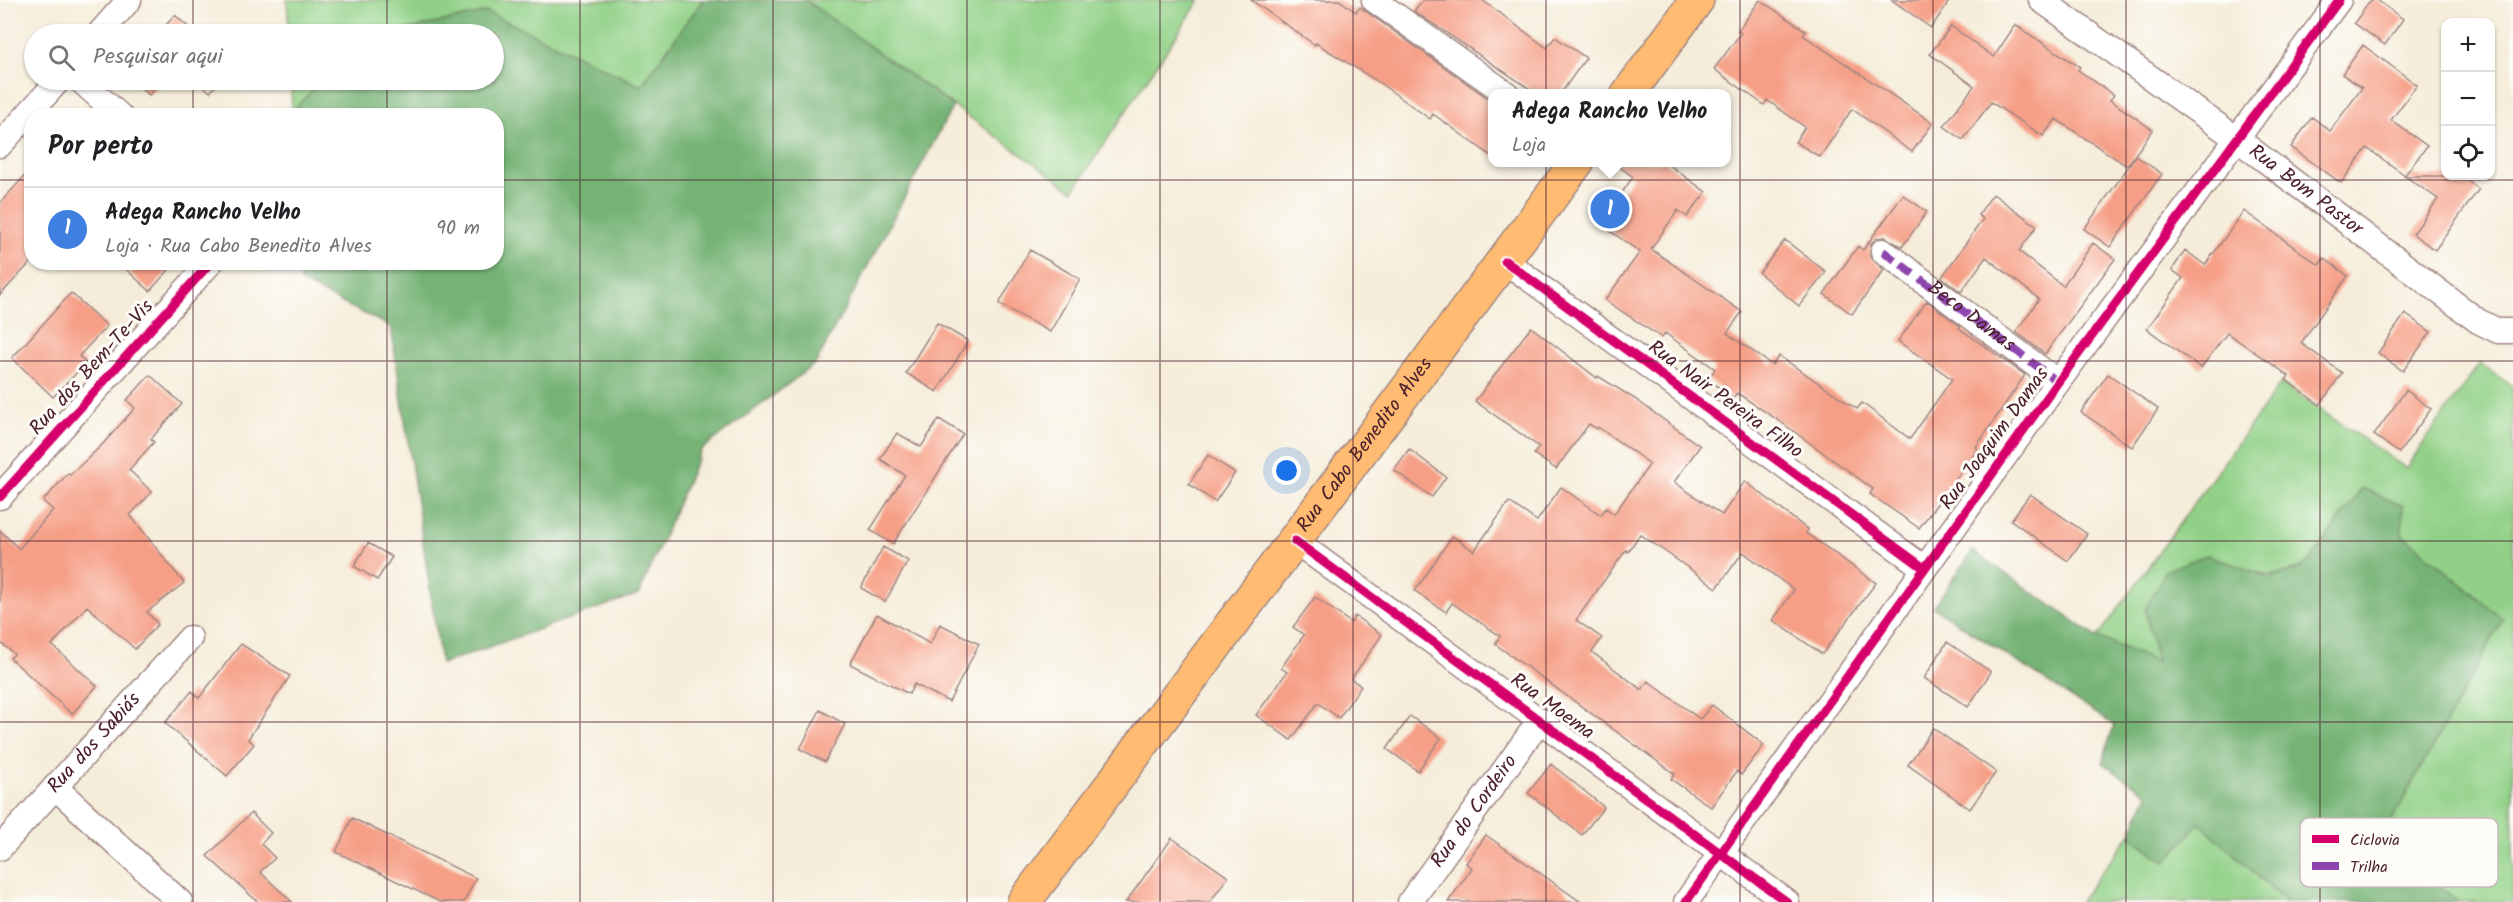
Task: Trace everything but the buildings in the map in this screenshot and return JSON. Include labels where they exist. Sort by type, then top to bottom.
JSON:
[{"type":"main road","points":[[1631,89],[1697,0]]},
{"type":"main road","name":"Rua Cabo Benedito Alves","points":[[1024,902],[1573,167]]},
{"type":"street","points":[[108,24],[129,0]]},
{"type":"street","points":[[1374,0],[1500,89]]},
{"type":"street","name":"Rua Bom Pastor","points":[[2042,0],[2237,139],[2478,321],[2498,331],[2513,331]]},
{"type":"street","name":"Rua Joaquim Damas","points":[[1686,902],[2058,382],[2339,0]]},
{"type":"street","points":[[34,108],[50,90]]},
{"type":"street","points":[[91,90],[111,108]]},
{"type":"street","points":[[0,145],[24,119]]},
{"type":"street","name":"Beco Damas","points":[[1883,251],[2058,382]]},
{"type":"street","name":"Rua Nair Pereira Filho","points":[[1505,261],[1924,568]]},
{"type":"street","name":"Rua dos Bem-Te-Vis","points":[[0,497],[204,270]]},
{"type":"street","name":"Rua Moema","points":[[1295,541],[1787,902]]},
{"type":"street","name":"Rua dos Sabiás","points":[[0,848],[190,638]]},
{"type":"street","name":"Rua do Cordeiro","points":[[1410,902],[1540,720]]},
{"type":"street","points":[[55,787],[180,902]]},
{"type":"green space","points":[[287,0],[703,0],[641,86],[487,12],[432,24],[288,24]]},
{"type":"green space","points":[[703,0],[805,0],[953,106],[816,363],[701,450],[639,594],[441,664],[391,327],[300,282],[299,270],[504,270],[504,108],[295,108],[313,90],[504,90],[504,24],[432,24],[487,12],[641,86]]},
{"type":"green space","points":[[805,0],[1200,0],[1073,191]]},
{"type":"green space","points":[[291,90],[313,90],[295,108],[292,108]]},
{"type":"green space","points":[[2480,363],[2513,387],[2513,902],[2458,902],[2441,887],[2498,887],[2498,818],[2393,818],[2503,619],[2402,534],[2310,561],[2283,573],[2258,573],[2207,555],[2158,662],[2097,638],[2281,383],[2406,468]]},
{"type":"green space","points":[[2362,488],[2403,506],[2402,534],[2503,619],[2393,818],[2300,818],[2300,887],[2441,887],[2458,902],[2286,902],[2200,823],[2165,862],[2130,835],[2148,794],[2102,763],[2114,725],[1933,607],[1973,551],[2097,637],[2157,662],[2145,610],[2166,570],[2207,555],[2269,577],[2297,570],[2310,561]]},
{"type":"green space","points":[[2200,823],[2286,902],[2079,902],[2130,835],[2165,862]]},
{"type":"marked path","points":[[1883,251],[2058,382]]},
{"type":"cycle path","points":[[1686,902],[2058,382],[2339,0]]},
{"type":"cycle path","points":[[1505,261],[1924,568]]},
{"type":"cycle path","points":[[0,497],[204,270]]},
{"type":"cycle path","points":[[1295,541],[1787,902]]},
{"type":"place","name":"Adega Rancho Velho","points":[[1610,209]]}]
